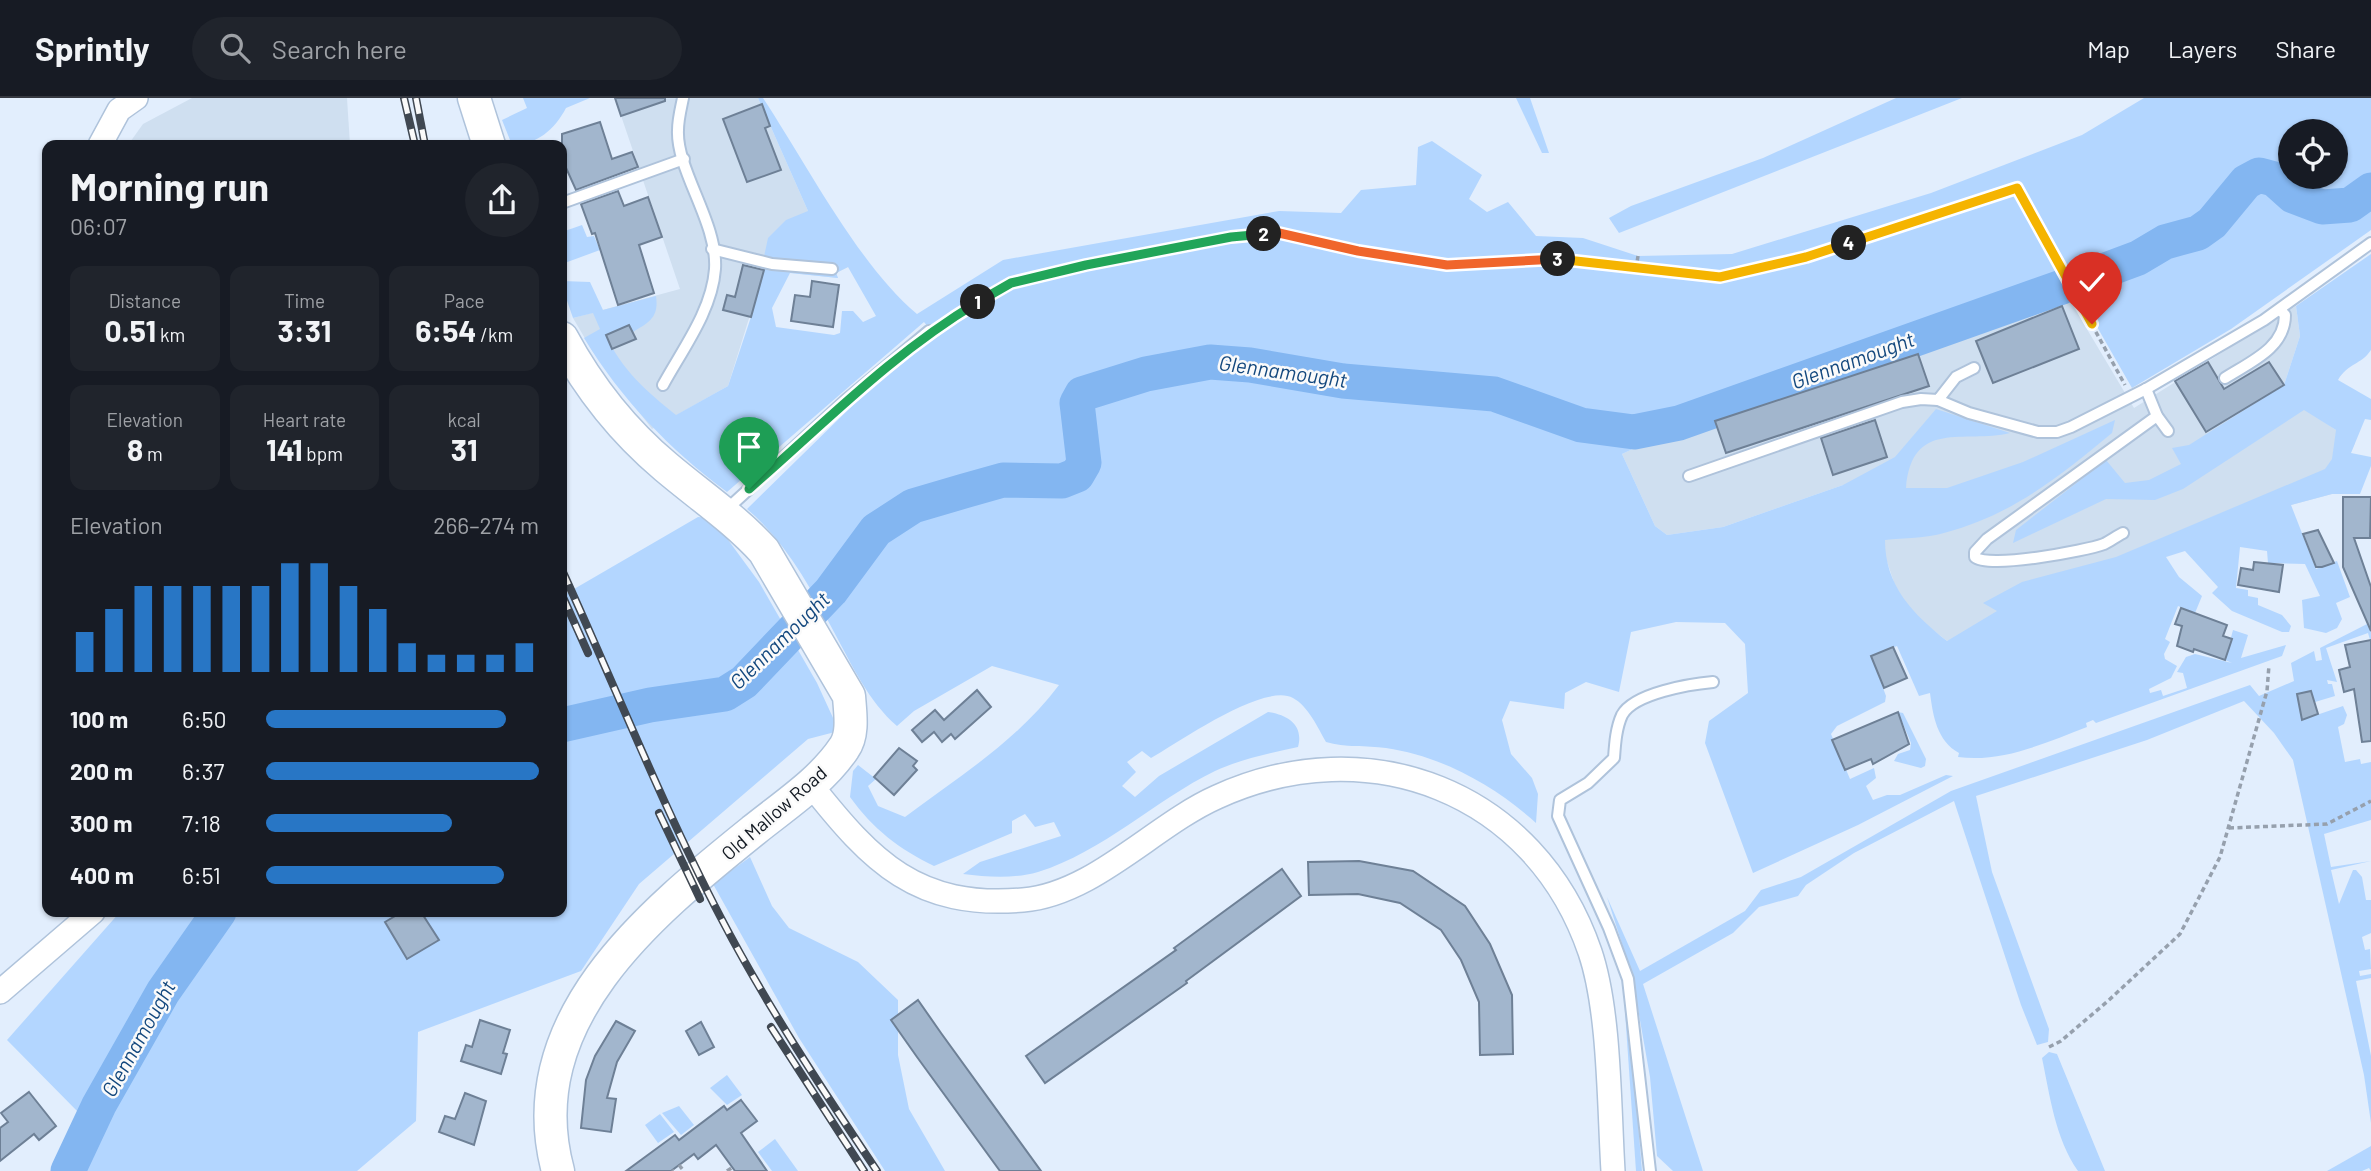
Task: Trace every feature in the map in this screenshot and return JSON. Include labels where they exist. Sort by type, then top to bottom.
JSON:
[{"type":"street","points":[[103,140],[119,110],[136,98]]},
{"type":"street","points":[[474,98],[487,140]]},
{"type":"street","name":"Old Mallow Road","points":[[558,1171],[551,1126],[552,1089],[558,1065],[588,991],[617,953],[657,912],[811,785],[846,746],[851,723],[849,696],[764,551],[723,512],[632,436],[600,399],[567,346]]},
{"type":"street","points":[[811,785],[854,839],[887,868],[932,890],[990,901],[1027,900],[1064,888],[1108,866],[1213,798],[1280,774],[1316,768],[1384,772],[1460,797],[1496,819],[1525,845],[1550,875],[1576,916],[1599,985],[1613,1171]]},
{"type":"street","points":[[0,992],[87,917]]},
{"type":"lane","points":[[663,385],[705,309],[715,268],[710,233],[677,131],[683,98]]},
{"type":"lane","points":[[567,201],[684,159]]},
{"type":"lane","points":[[1689,476],[1902,402],[1921,398],[1938,400],[2016,427],[2056,432],[2146,389],[2280,310],[2371,243]]},
{"type":"lane","points":[[712,249],[772,264],[832,268]]},
{"type":"lane","points":[[2225,378],[2273,346],[2281,335],[2285,315],[2280,310]]},
{"type":"lane","points":[[723,512],[846,400],[929,331]]},
{"type":"lane","points":[[1938,400],[1956,377],[1974,368]]},
{"type":"lane","points":[[2146,389],[2157,416],[2168,431]]},
{"type":"lane","points":[[2123,533],[2104,544],[2014,561],[1983,562],[1975,557],[1975,552],[1987,539],[2157,416]]},
{"type":"lane","points":[[1650,1171],[1628,979],[1609,928],[1558,816],[1560,800],[1588,783],[1614,758],[1615,739],[1623,712],[1644,698],[1688,684],[1713,682]]},
{"type":"path","points":[[929,331],[1011,283],[1231,237],[1279,233],[1358,251],[1447,265],[1564,259],[1720,277],[1806,257],[2017,188],[2131,396]]},
{"type":"path","points":[[1636,269],[1638,256]]},
{"type":"path","points":[[2049,1047],[2061,1041],[2109,1000],[2180,934],[2220,857],[2267,691],[2269,666]]},
{"type":"path","points":[[2228,828],[2327,824],[2371,801]]},
{"type":"path","points":[[679,1165],[683,1170]]},
{"type":"path","points":[[727,1171],[733,1167]]},
{"type":"shaded area","points":[[192,98],[347,98],[350,140],[132,140],[143,124]]},
{"type":"shaded area","points":[[523,98],[590,98],[566,108],[551,129],[537,139],[510,140],[502,120],[527,108]]},
{"type":"shaded area","points":[[615,98],[758,98],[808,211],[848,267],[836,273],[838,278],[764,270],[728,386],[652,429],[593,352],[573,318],[680,289]]},
{"type":"shaded area","points":[[758,98],[763,98],[854,242],[895,294],[917,314],[1003,260],[1279,211],[1341,213],[1361,190],[1416,185],[1418,147],[1432,141],[1482,175],[1469,199],[1487,212],[1508,202],[1536,236],[1583,238],[1638,256],[1732,254],[1931,193],[2082,135],[2144,98],[2371,98],[2371,230],[2231,329],[2132,388],[2076,290],[1667,433],[1622,454],[1655,526],[1667,535],[1723,527],[1843,485],[1895,457],[1936,409],[2010,433],[1943,438],[1929,443],[1918,451],[1910,466],[1906,488],[1947,488],[2023,462],[2115,420],[2112,433],[2073,465],[2013,505],[1944,533],[1885,540],[1890,571],[1903,598],[1947,641],[1997,611],[1983,603],[2022,582],[2116,557],[2325,469],[2332,459],[2336,430],[2304,410],[2183,489],[2155,500],[2106,499],[2013,543],[2016,530],[2106,460],[2125,483],[2149,480],[2181,464],[2172,448],[2189,445],[2284,385],[2300,336],[2296,306],[2371,254],[2371,350],[2338,380],[2371,399],[2371,420],[2365,419],[2351,453],[2371,457],[2371,466],[2360,494],[2332,494],[2291,505],[2316,569],[2337,561],[2350,597],[2336,603],[2342,619],[2337,628],[2326,633],[2304,628],[2302,600],[2320,596],[2305,564],[2268,563],[2267,551],[2240,547],[2236,588],[2248,590],[2248,596],[2258,598],[2258,605],[2282,615],[2291,626],[2289,632],[2282,632],[2232,611],[2212,593],[2218,587],[2185,551],[2166,557],[2179,577],[2202,596],[2195,613],[2178,606],[2165,639],[2170,642],[2164,654],[2165,659],[2177,666],[2171,678],[2149,689],[2150,693],[2161,690],[2163,696],[2187,688],[2183,673],[2177,672],[2186,657],[2195,654],[2232,663],[2225,660],[2233,630],[2248,635],[2241,658],[2286,645],[2282,656],[2096,723],[2093,720],[2086,723],[2087,727],[2039,745],[1991,757],[1958,757],[1959,753],[1946,742],[1937,727],[1930,693],[1919,696],[1897,646],[1871,656],[1886,696],[1885,702],[1837,726],[1831,734],[1850,779],[1874,768],[1876,778],[1866,786],[1873,800],[1887,795],[1900,795],[1946,775],[1953,776],[1858,825],[1753,873],[1705,743],[1709,721],[1748,693],[1745,644],[1725,623],[1676,622],[1631,632],[1619,692],[1586,682],[1565,693],[1564,709],[1510,701],[1502,720],[1511,754],[1532,778],[1538,794],[1536,823],[1503,796],[1447,765],[1386,748],[1326,742],[1303,706],[1293,698],[1280,695],[1263,698],[1222,716],[1151,758],[1142,751],[1127,762],[1136,772],[1122,786],[1135,797],[1159,776],[1268,712],[1293,722],[1299,733],[1298,747],[1215,771],[1171,796],[1107,839],[1062,863],[1020,876],[963,874],[980,862],[1061,836],[1054,822],[1035,827],[1025,814],[1012,821],[1012,833],[934,866],[909,853],[868,819],[850,797],[853,771],[858,765],[876,779],[868,786],[878,806],[905,817],[1007,740],[1043,705],[1059,685],[992,666],[914,711],[897,726],[877,705],[861,682],[816,599],[785,550],[747,509],[852,406],[935,336],[924,322],[727,492],[666,441],[630,402],[584,338],[600,329],[593,313],[573,318],[567,301],[567,281],[590,282],[603,310],[656,296],[655,314],[649,322],[633,332],[629,325],[606,335],[619,358],[636,379],[676,415],[728,386],[751,317],[768,238],[786,220],[808,211]],"holes":[[[848,267],[876,316],[863,322],[853,311],[842,311],[840,333],[834,335],[776,327],[772,308],[790,273],[838,278],[836,273]]]},
{"type":"shaded area","points":[[1516,98],[1530,98],[1549,153],[1542,153]]},
{"type":"shaded area","points":[[1896,98],[1962,98],[1619,233],[1609,218],[1631,206],[1763,158]]},
{"type":"shaded area","points":[[582,225],[587,237],[594,236],[600,250],[567,262],[567,230]]},
{"type":"shaded area","points":[[2066,294],[2134,408],[2296,306],[2300,336],[2284,385],[2305,409],[2355,443],[2332,494],[2291,505],[1947,641],[1914,615],[1897,591],[1885,556],[1884,516],[1843,485],[1723,527],[1667,535],[1655,526],[1622,454],[1667,433]]},
{"type":"shaded area","points":[[698,517],[712,518],[759,582],[817,683],[834,720],[835,732],[808,739],[639,884],[581,971],[418,1032],[416,1121],[357,1171],[61,1171],[80,1114],[7,1040],[116,917],[567,917],[567,593]]},
{"type":"shaded area","points":[[2371,622],[2371,643],[2368,633],[2326,648],[2337,682],[2327,680],[2328,684],[2332,684],[2335,696],[2315,702],[2311,691],[2297,695],[2302,720],[2343,706],[2347,715],[2344,724],[2338,727],[2345,762],[2360,759],[2361,764],[2371,762],[2371,820],[2324,834],[2331,867],[2371,861],[2331,870],[2339,904],[2353,870],[2362,877],[2366,900],[2371,900],[2371,933],[2362,937],[2365,950],[2370,949],[2371,969],[2359,971],[2360,976],[2371,974],[2371,978],[2356,981],[2371,1056],[2371,1123],[2364,1075],[2293,760],[2274,733],[2244,701],[2147,740],[1976,796],[1992,872],[2049,1029],[2048,1042],[2037,1045],[2021,1005],[1954,801],[1854,853],[1806,885],[1798,896],[1759,907],[1733,933],[1643,984],[1703,1171],[1673,1171],[1657,1156],[1650,1077],[1632,975],[1607,897],[1640,971],[1745,911],[1761,890],[1801,877],[1951,791],[2250,685],[2259,696],[2294,681],[2291,663],[2314,651],[2316,661],[2322,660],[2320,648]]},
{"type":"shaded area","points":[[1898,712],[1903,713],[1926,759],[1925,766],[1921,768],[1894,761],[1898,754],[1910,750],[1911,743]]},
{"type":"shaded area","points":[[750,857],[772,906],[789,928],[858,962],[898,1000],[898,1055],[909,1109],[945,1171],[885,1171],[799,1038],[713,884]]},
{"type":"shaded area","points":[[1624,997],[1630,1025],[1642,1171],[1636,1171]]},
{"type":"shaded area","points":[[2049,1052],[2057,1054],[2105,1171],[2078,1171],[2070,1158],[2054,1116],[2042,1058]]},
{"type":"shaded area","points":[[727,1075],[742,1095],[727,1105],[710,1088]]},
{"type":"shaded area","points":[[679,1106],[694,1125],[681,1135],[662,1113]]},
{"type":"shaded area","points":[[660,1114],[674,1132],[658,1143],[645,1125]]},
{"type":"shaded area","points":[[775,1139],[798,1171],[772,1171],[758,1152]]},
{"type":"shaded area","points":[[2371,1146],[2371,1171],[2369,1168],[2362,1171],[2327,1171]]},
{"type":"building","points":[[615,98],[665,98],[665,101],[621,116]]},
{"type":"building","points":[[762,104],[770,126],[765,128],[781,170],[747,182],[723,119]]},
{"type":"building","points":[[600,122],[612,159],[632,152],[638,167],[576,190],[567,170],[567,140],[562,140],[562,134]]},
{"type":"building","points":[[618,191],[624,206],[648,197],[662,237],[639,245],[654,293],[618,305],[595,233],[592,234],[581,204]]},
{"type":"building","points":[[743,265],[764,270],[751,317],[723,310],[727,295],[735,297]]},
{"type":"building","points":[[812,281],[839,285],[833,327],[791,321],[795,295],[810,297]]},
{"type":"building","points":[[2062,306],[2079,349],[1993,383],[1976,341]]},
{"type":"building","points":[[629,325],[636,339],[612,349],[606,335]]},
{"type":"building","points":[[1918,354],[1929,386],[1726,453],[1715,421]]},
{"type":"building","points":[[2208,362],[2224,389],[2269,362],[2284,385],[2206,432],[2175,381]]},
{"type":"building","points":[[1875,420],[1887,457],[1833,475],[1821,438]]},
{"type":"building","points":[[2343,497],[2371,497],[2370,538],[2354,538],[2371,587],[2371,631],[2343,567]]},
{"type":"building","points":[[2318,530],[2334,563],[2322,567],[2316,567],[2303,534]]},
{"type":"building","points":[[2254,562],[2283,565],[2279,592],[2238,585],[2241,568],[2253,570]]},
{"type":"building","points":[[2181,608],[2227,625],[2223,636],[2232,639],[2225,660],[2177,646],[2182,626],[2175,624]]},
{"type":"building","points":[[2371,640],[2371,741],[2362,742],[2354,689],[2344,692],[2339,670],[2350,667],[2345,645]]},
{"type":"building","points":[[1893,647],[1907,678],[1884,688],[1871,656]]},
{"type":"building","points":[[977,690],[991,707],[955,739],[951,734],[942,742],[934,732],[922,742],[912,730],[935,710],[944,720]]},
{"type":"building","points":[[2311,691],[2318,714],[2302,720],[2297,694]]},
{"type":"building","points":[[1898,712],[1909,744],[1873,764],[1871,759],[1845,770],[1832,740]]},
{"type":"building","points":[[899,748],[917,761],[913,766],[917,770],[894,795],[874,777]]},
{"type":"building","points":[[1359,861],[1413,871],[1465,906],[1490,944],[1512,995],[1513,1054],[1480,1055],[1479,1002],[1461,960],[1441,930],[1400,903],[1358,894],[1309,895],[1308,862]]},
{"type":"building","points":[[1282,869],[1301,896],[1186,981],[1187,983],[1045,1083],[1026,1056],[1176,950],[1174,948]]},
{"type":"building","points":[[394,917],[424,917],[439,940],[407,959],[385,922]]},
{"type":"building","points":[[918,1000],[1041,1171],[1000,1171],[917,1057],[891,1020]]},
{"type":"building","points":[[480,1020],[510,1030],[503,1053],[507,1054],[501,1074],[461,1061],[466,1045],[472,1047]]},
{"type":"building","points":[[616,1021],[635,1031],[617,1062],[607,1098],[616,1099],[611,1132],[581,1128],[586,1080],[595,1056]]},
{"type":"building","points":[[701,1022],[714,1047],[699,1055],[686,1031]]},
{"type":"building","points":[[29,1092],[56,1126],[39,1140],[34,1134],[0,1161],[0,1128],[8,1122],[1,1113]]},
{"type":"building","points":[[465,1093],[486,1101],[474,1145],[439,1132],[445,1116],[455,1119]]},
{"type":"building","points":[[741,1100],[757,1121],[741,1133],[767,1171],[735,1171],[716,1145],[698,1159],[694,1154],[671,1171],[626,1171],[675,1135],[679,1140],[724,1106],[727,1110]]},
{"type":"waterway","name":"Glennamought","points":[[2076,281],[2138,258],[2165,242],[2198,233],[2212,223],[2246,182],[2259,175],[2274,179],[2293,196],[2322,207],[2350,205],[2371,190]]},
{"type":"waterway","name":"Glennamought","points":[[567,724],[650,705],[725,694],[744,682],[831,591],[876,530],[913,506],[1003,480],[1062,481],[1077,475],[1084,463],[1077,403],[1082,394],[1146,374],[1210,362],[1250,365],[1343,381],[1494,394],[1581,425],[1634,432],[1679,423],[2062,287]]},
{"type":"waterway","name":"Glennamought","points":[[68,1171],[99,1105],[163,992],[216,917]]},
{"type":"railway","points":[[404,98],[414,140]]},
{"type":"railway","points":[[416,98],[424,140]]},
{"type":"railway","points":[[567,581],[659,789],[721,918],[776,1015],[877,1171]]},
{"type":"railway","points":[[567,606],[588,653]]},
{"type":"railway","points":[[659,813],[700,899]]},
{"type":"railway","points":[[771,1027],[864,1171]]},
{"type":"route","points":[[749,489],[786,458],[846,400],[929,331],[1011,283],[1086,265],[1231,237],[1279,233],[1358,251],[1447,265],[1564,259],[1720,277],[1806,257],[2017,188],[2092,324]]}]
